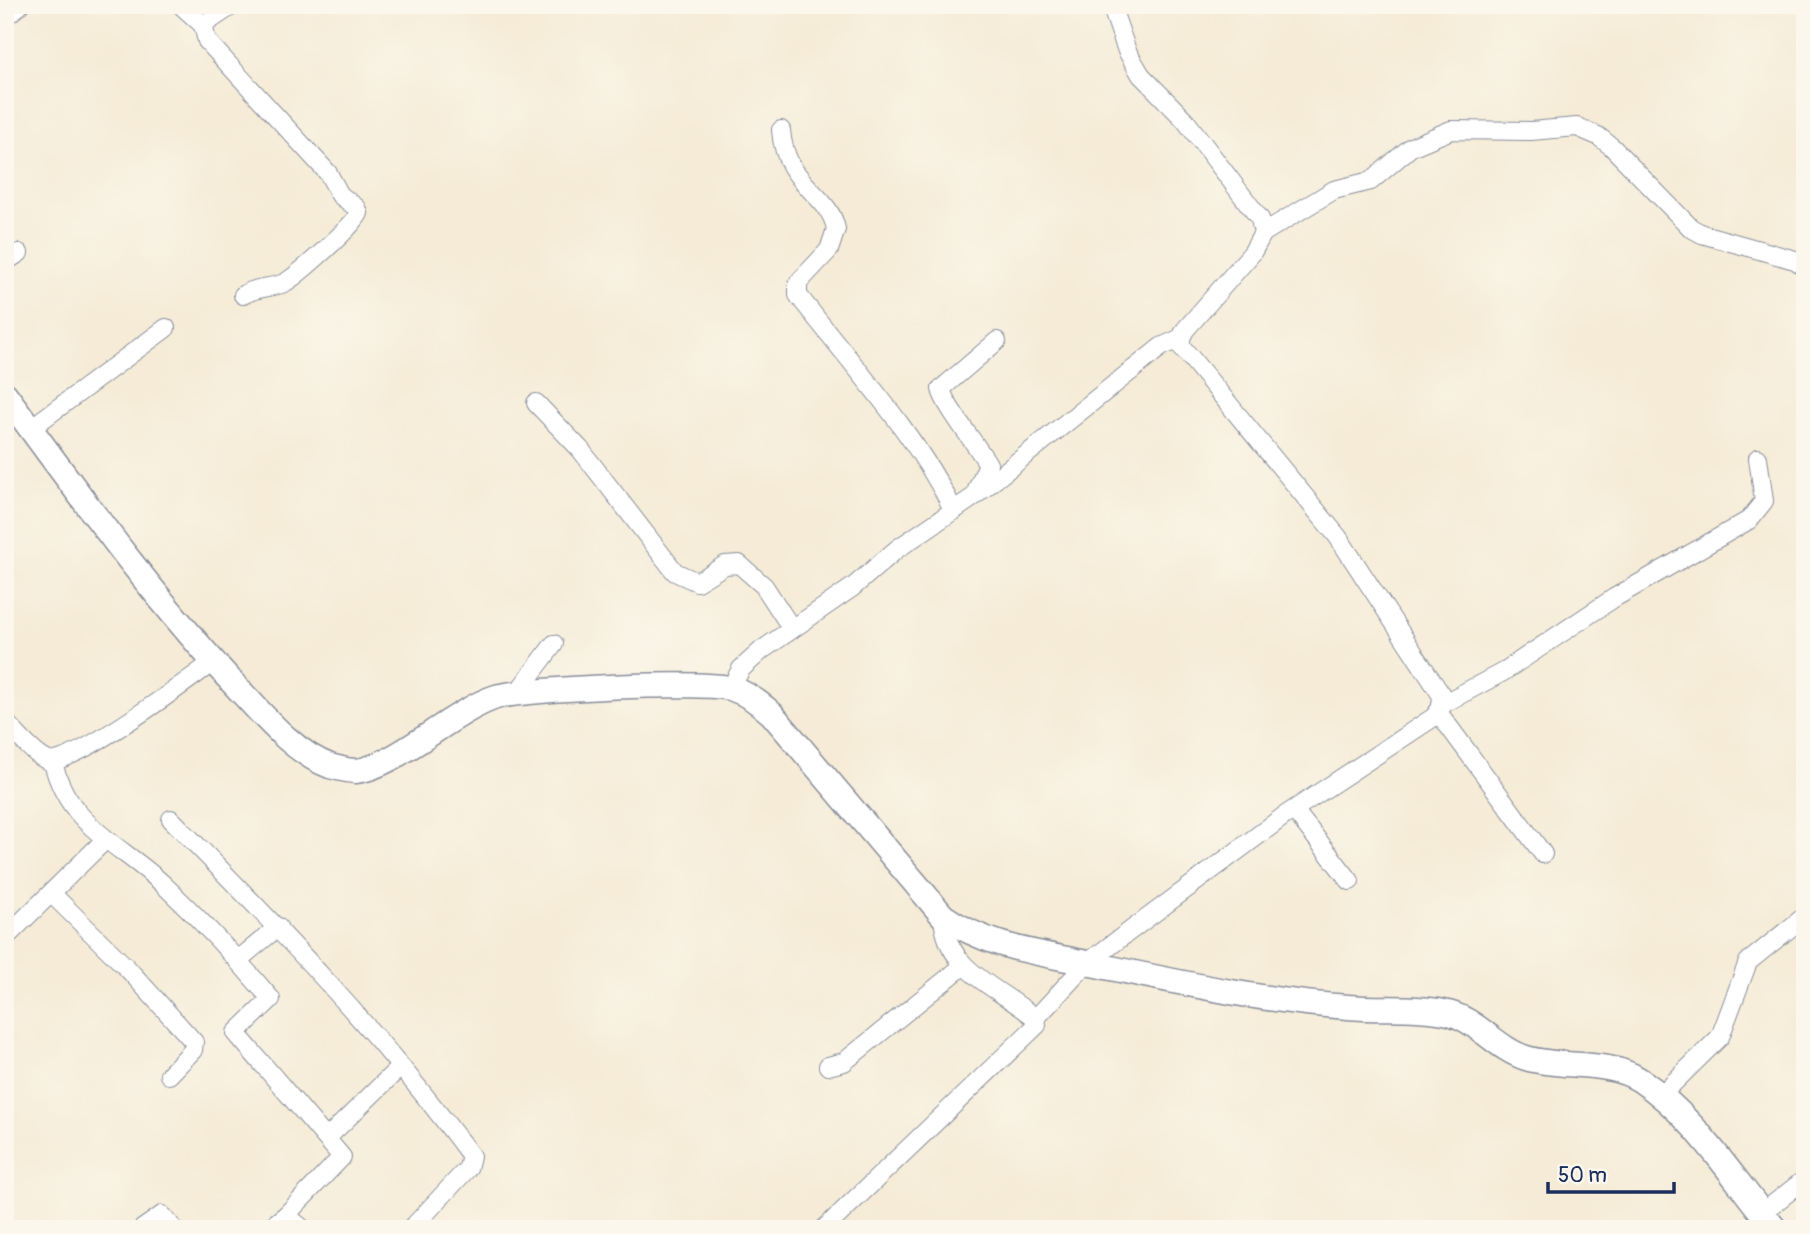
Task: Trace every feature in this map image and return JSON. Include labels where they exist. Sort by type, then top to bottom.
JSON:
[{"type":"street","points":[[5,17],[20,5]]},
{"type":"street","points":[[181,5],[203,25],[207,41],[328,173],[341,197],[358,208],[359,213],[351,228],[285,283],[253,288],[243,295]]},
{"type":"street","points":[[203,25],[233,5]]},
{"type":"street","points":[[1111,5],[1131,60],[1141,75],[1185,120],[1259,219],[1263,233]]},
{"type":"street","points":[[731,688],[741,669],[792,629],[853,587],[897,549],[972,498],[1161,347],[1181,338],[1252,253],[1263,233],[1334,190],[1371,181],[1410,147],[1451,130],[1531,131],[1577,127],[1612,146],[1691,228],[1702,234],[1795,260],[1805,267]]},
{"type":"street","points":[[781,130],[785,159],[830,213],[836,229],[829,250],[798,284],[798,295],[872,386],[934,471],[954,511]]},
{"type":"street","points":[[31,428],[166,328]]},
{"type":"street","points":[[1181,338],[1185,353],[1338,537],[1442,696],[1440,708],[1543,854]]},
{"type":"street","points":[[972,498],[986,474],[988,464],[973,437],[943,397],[941,389],[997,341]]},
{"type":"street","points":[[5,394],[81,497],[213,662],[260,712],[299,747],[328,765],[359,771],[374,765],[467,709],[498,696],[668,686],[731,688],[753,699],[772,714],[943,916],[968,933],[992,943],[1188,985],[1347,1007],[1447,1012],[1524,1057],[1621,1072],[1636,1077],[1687,1122],[1768,1221],[1805,1179]]},
{"type":"street","points":[[536,403],[579,449],[674,572],[697,582],[725,565],[739,564],[764,586],[792,629]]},
{"type":"street","points":[[824,1229],[953,1108],[989,1067],[1033,1030],[1036,1018],[1087,963],[1294,810],[1374,759],[1440,708],[1520,662],[1614,598],[1749,520],[1764,501],[1758,458]]},
{"type":"street","points":[[517,693],[554,644]]},
{"type":"street","points":[[5,722],[43,758],[53,762],[65,759],[213,662]]},
{"type":"street","points":[[53,762],[65,797],[106,840],[162,883],[238,960],[271,999],[236,1033],[328,1137],[342,1157],[286,1215],[268,1229]]},
{"type":"street","points":[[1294,810],[1350,881]]},
{"type":"street","points":[[171,819],[278,927],[451,1129],[471,1161],[411,1229]]},
{"type":"street","points":[[5,938],[106,840]]},
{"type":"street","points":[[52,894],[128,969],[194,1042],[193,1050],[169,1075]]},
{"type":"street","points":[[943,916],[948,943],[963,966],[1036,1018]]},
{"type":"street","points":[[1660,1096],[1720,1037],[1748,962],[1805,916]]},
{"type":"street","points":[[238,960],[278,927]]},
{"type":"street","points":[[828,1066],[844,1062],[963,966]]},
{"type":"street","points":[[328,1137],[399,1068]]},
{"type":"street","points":[[142,1229],[162,1215],[174,1229]]},
{"type":"street","points":[[286,1215],[303,1229]]}]
